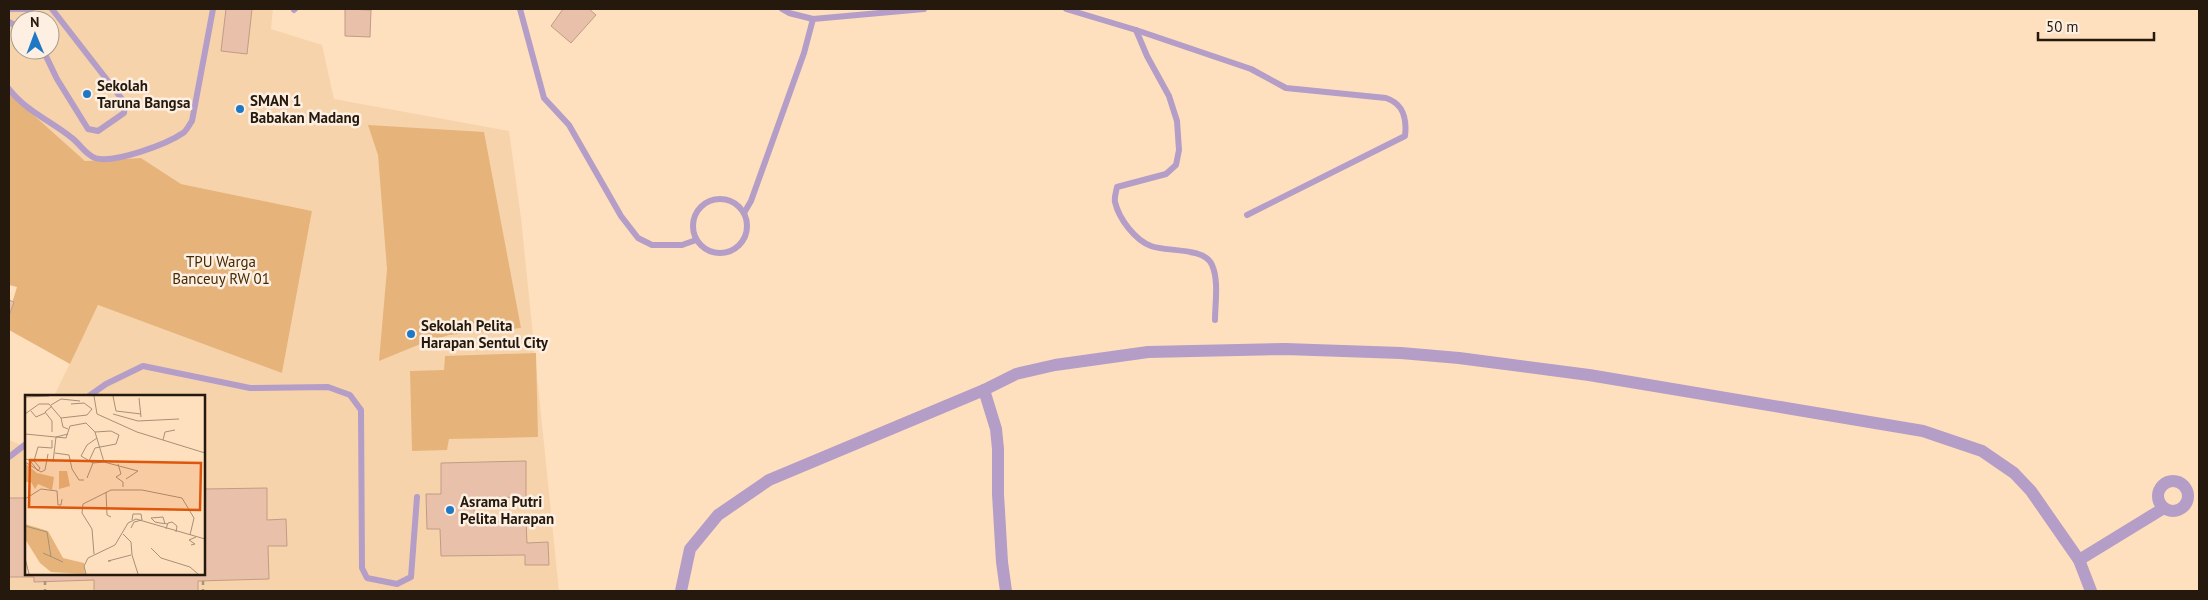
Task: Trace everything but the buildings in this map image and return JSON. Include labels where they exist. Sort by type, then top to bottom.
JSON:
[{"type":"street","points":[[681,591],[690,549],[718,514],[769,480],[984,390],[1016,374],[1055,365],[1148,352],[1206,350],[1401,353],[1459,358],[1590,375],[1923,431],[1982,451],[2014,473],[2031,491],[2079,560],[2091,591]]},
{"type":"street","points":[[984,390],[996,429],[998,443],[998,504],[1006,591]]},
{"type":"street","points":[[2079,560],[2164,508]]},
{"type":"lane","points":[[11,9],[32,9]]},
{"type":"lane","points":[[9,89],[19,102],[73,138],[88,154],[97,158],[111,158],[140,152],[182,134],[192,121],[213,9]]},
{"type":"lane","points":[[520,9],[544,98],[569,125],[621,216],[638,238],[652,245],[682,245],[696,240]]},
{"type":"lane","points":[[782,9],[789,13],[813,19],[924,9]]},
{"type":"lane","points":[[1066,9],[1136,30],[1251,69],[1286,88],[1386,98],[1395,101],[1403,111],[1406,124],[1405,136],[1247,215]]},
{"type":"lane","points":[[48,60],[57,79],[88,129],[98,130],[124,112],[125,103],[60,19]]},
{"type":"lane","points":[[744,213],[751,201],[804,53],[813,19]]},
{"type":"lane","points":[[1136,30],[1147,56],[1169,96],[1176,121],[1179,150],[1176,165],[1166,174],[1117,187],[1114,202],[1128,229],[1150,246],[1193,253],[1207,259],[1212,266],[1215,320]]},
{"type":"lane","points":[[725,200],[733,202],[744,213],[747,220],[746,235],[742,242],[730,252],[715,253],[696,240],[693,225],[694,217],[703,205],[710,201],[725,200]]},
{"type":"lane","points":[[91,395],[106,384],[143,366],[250,388],[328,387],[350,395],[361,410],[362,568],[367,578],[397,584],[411,578],[417,497]]},
{"type":"lane","points":[[9,457],[25,445]]},
{"type":"path","points":[[45,581],[46,591]]},
{"type":"path","points":[[203,581],[203,591]]},
{"type":"shaded area","name":"Sekolah Pelita Harapan Sentul City","points":[[9,9],[273,9],[271,29],[322,45],[334,99],[509,131],[521,218],[559,591],[9,591],[9,440],[25,447],[25,575],[205,575],[205,395],[54,395],[98,305],[282,373],[312,211],[181,184],[141,158],[85,161],[9,93]]},
{"type":"green space","name":"TPU Warga Banceuy RW 01","points":[[9,93],[85,161],[141,158],[181,184],[312,211],[282,373],[98,305],[70,364],[9,330],[9,313],[17,287],[9,285]]},
{"type":"green space","points":[[368,125],[484,132],[521,328],[449,335],[379,361],[387,269],[378,155]]},
{"type":"green space","points":[[536,353],[538,437],[449,439],[447,450],[412,451],[410,371],[444,370],[445,356]]},
{"type":"place","name":"Sekolah Taruna Bangsa","points":[[87,94]]},
{"type":"place","name":"SMAN 1 Babakan Madang","points":[[240,109]]},
{"type":"place","name":"Sekolah Pelita Harapan Sentul City","points":[[411,334]]},
{"type":"place","name":"Asrama Putri Pelita Harapan","points":[[450,510]]}]
